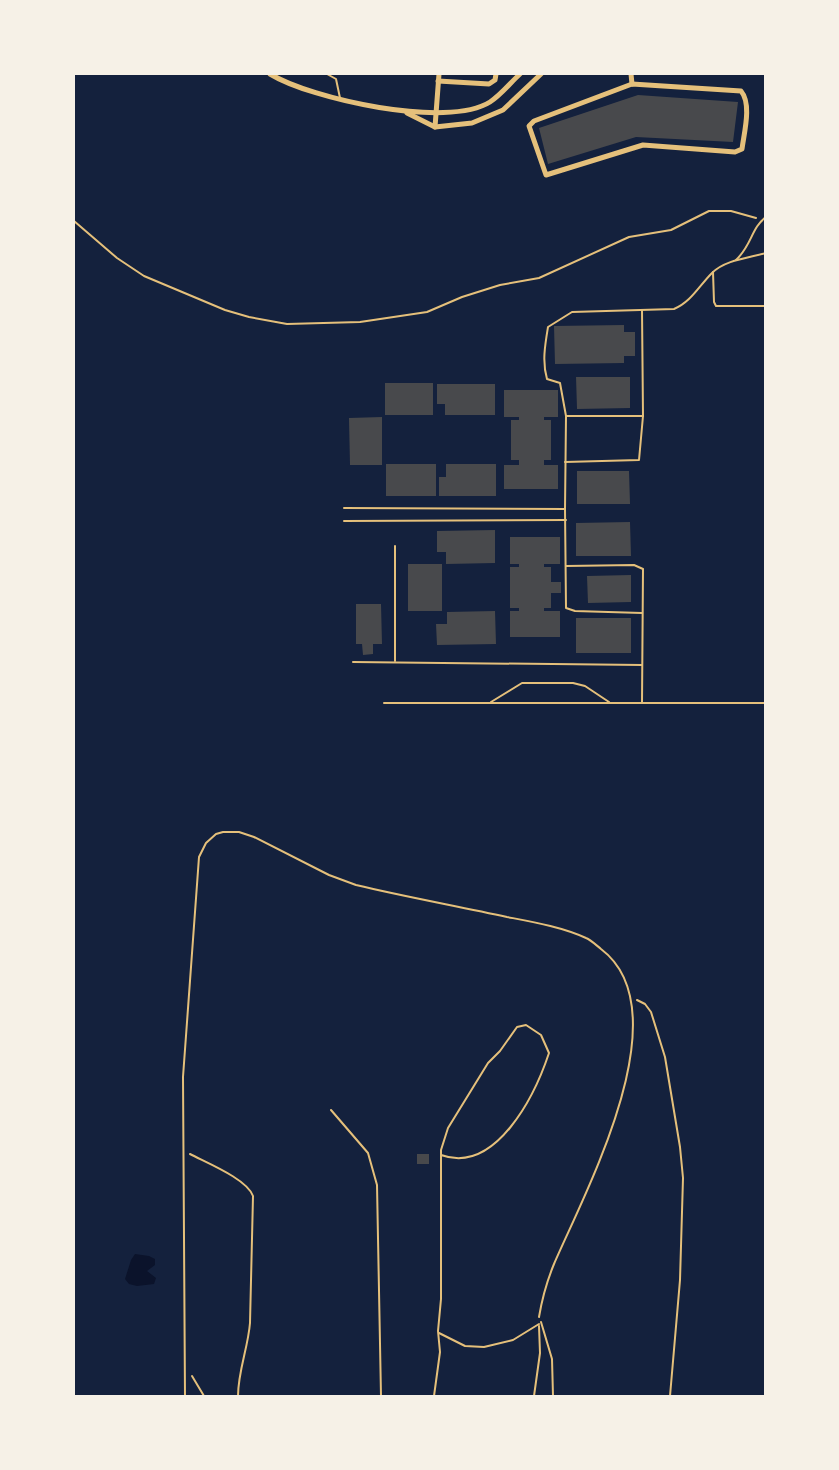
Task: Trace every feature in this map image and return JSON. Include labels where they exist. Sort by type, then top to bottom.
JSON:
[{"type":"street","points":[[270,74],[281,81],[340,98],[405,112],[436,113],[467,110],[490,102],[520,74]]},
{"type":"street","points":[[435,127],[439,74]]},
{"type":"street","points":[[438,81],[489,84],[495,80],[496,74]]},
{"type":"street","points":[[405,112],[435,127],[472,123],[503,110],[541,74]]},
{"type":"street","points":[[632,74],[632,84]]},
{"type":"street","points":[[632,84],[741,91],[746,96],[742,149],[735,152],[643,145],[546,175],[529,126],[534,121],[632,84]]},
{"type":"lane","points":[[327,74],[336,79],[340,98]]},
{"type":"lane","points":[[734,262],[744,252],[754,229],[765,217]]},
{"type":"lane","points":[[642,613],[575,611],[566,608],[566,416],[560,383],[547,379],[544,371],[544,350],[548,327],[572,312],[674,309],[685,304],[713,272],[734,262],[765,254]]},
{"type":"lane","points":[[713,272],[716,306],[765,306]]},
{"type":"lane","points":[[565,462],[639,460],[643,416],[642,310]]},
{"type":"lane","points":[[566,416],[643,416]]},
{"type":"lane","points":[[344,507],[565,509]]},
{"type":"lane","points":[[344,520],[566,520]]},
{"type":"lane","points":[[395,546],[395,661]]},
{"type":"lane","points":[[566,566],[634,565],[643,569],[642,702]]},
{"type":"lane","points":[[353,662],[642,664]]},
{"type":"lane","points":[[490,702],[522,683],[573,683],[585,686],[609,702]]},
{"type":"lane","points":[[384,703],[765,703]]},
{"type":"lane","points":[[185,1396],[183,1077],[197,866],[206,843],[210,838],[223,832],[246,834],[329,875],[356,885],[538,923],[587,938],[615,961],[624,975],[631,999],[632,1054],[621,1101],[585,1198],[554,1264],[543,1296],[539,1317]]},
{"type":"path","points":[[74,221],[117,258],[144,276],[225,310],[287,324],[360,321],[427,312],[462,297],[500,285],[539,278],[628,237],[671,230],[709,212],[731,211],[761,220]]},
{"type":"path","points":[[631,999],[639,1000],[651,1012],[665,1057],[680,1147],[683,1178],[680,1280],[670,1396]]},
{"type":"path","points":[[434,1396],[440,1352],[438,1331],[441,1299],[441,1155],[441,1144],[448,1128],[488,1063],[500,1051],[517,1027],[526,1025],[541,1035],[549,1053],[544,1069],[528,1103],[508,1129],[493,1146],[477,1154],[457,1160],[441,1155]]},
{"type":"path","points":[[331,1110],[368,1153],[377,1185],[381,1396]]},
{"type":"path","points":[[183,1150],[242,1182],[251,1190],[253,1196],[249,1340],[240,1370],[238,1396]]},
{"type":"path","points":[[534,1396],[540,1353],[539,1317]]},
{"type":"path","points":[[539,1317],[547,1335],[552,1359],[553,1396]]},
{"type":"path","points":[[438,1331],[440,1334],[473,1348],[513,1340],[539,1324]]},
{"type":"path","points":[[184,1363],[204,1396]]},
{"type":"water","points":[[135,1254],[155,1259],[155,1265],[147,1271],[156,1278],[154,1284],[137,1286],[129,1284],[125,1279]]},
{"type":"building","points":[[638,95],[738,102],[733,142],[636,137],[548,164],[539,128]]},
{"type":"building","points":[[624,325],[624,332],[635,332],[635,356],[624,356],[624,363],[555,364],[554,326]]},
{"type":"building","points":[[576,377],[630,377],[630,408],[577,409]]},
{"type":"building","points":[[385,383],[433,383],[433,415],[385,415]]},
{"type":"building","points":[[437,384],[495,384],[495,415],[445,415],[445,404],[437,404]]},
{"type":"building","points":[[504,390],[558,390],[558,417],[544,417],[544,420],[551,420],[551,460],[544,460],[544,465],[558,465],[558,489],[504,489],[504,465],[519,465],[519,460],[511,460],[511,420],[519,420],[519,417],[504,417]]},
{"type":"building","points":[[382,417],[382,465],[350,465],[349,418]]},
{"type":"building","points":[[386,464],[436,464],[436,496],[386,496]]},
{"type":"building","points":[[446,464],[496,464],[496,496],[439,496],[439,477],[446,477]]},
{"type":"building","points":[[577,471],[629,471],[630,504],[577,504]]},
{"type":"building","points":[[630,522],[631,556],[576,556],[576,523]]},
{"type":"building","points":[[495,530],[495,563],[446,564],[446,552],[437,552],[437,531]]},
{"type":"building","points":[[510,537],[560,537],[560,564],[544,564],[544,567],[551,567],[551,582],[561,582],[561,593],[551,593],[551,608],[544,608],[544,611],[560,611],[560,637],[510,637],[510,611],[519,611],[519,608],[510,608],[510,567],[519,567],[519,564],[510,564]]},
{"type":"building","points":[[408,564],[442,564],[442,611],[408,611]]},
{"type":"building","points":[[631,575],[631,602],[588,603],[587,576]]},
{"type":"building","points":[[356,604],[381,604],[382,644],[373,644],[373,654],[363,655],[362,644],[356,644]]},
{"type":"building","points":[[495,611],[496,644],[437,645],[436,624],[447,624],[447,612]]},
{"type":"building","points":[[576,618],[631,618],[631,653],[576,653]]},
{"type":"building","points":[[417,1154],[429,1154],[429,1164],[417,1164]]}]
